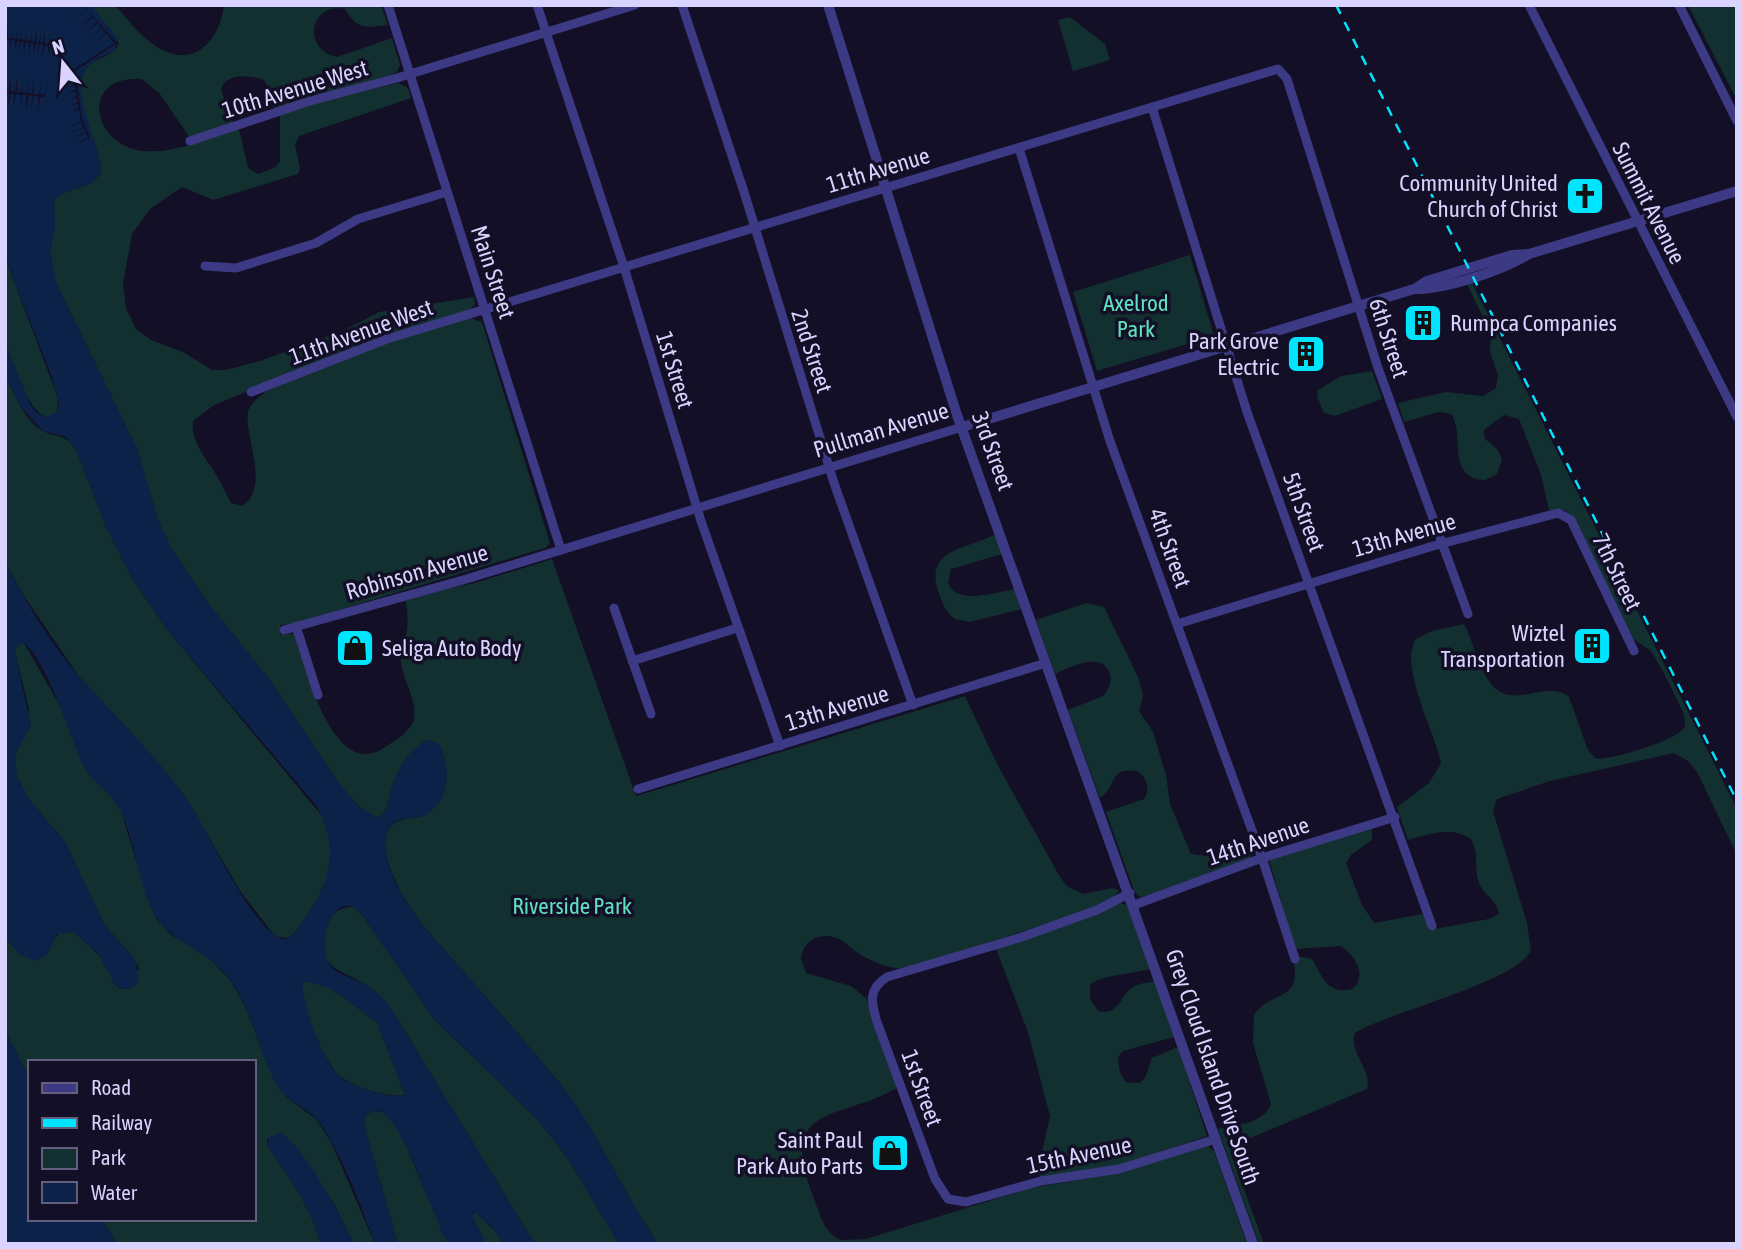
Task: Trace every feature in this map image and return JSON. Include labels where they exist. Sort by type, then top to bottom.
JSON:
[{"type":"street","name":"Main Street","points":[[388,5],[561,550]]},
{"type":"street","name":"1st Street","points":[[537,5],[624,267],[697,508],[780,746]]},
{"type":"street","name":"10th Avenue West","points":[[190,141],[310,101],[410,74],[635,5]]},
{"type":"street","name":"2nd Street","points":[[682,5],[829,468],[913,705]]},
{"type":"street","name":"3rd Street","points":[[828,5],[962,427],[1134,905]]},
{"type":"street","name":"Summit Avenue","points":[[1529,5],[1737,417]]},
{"type":"street","points":[[1679,5],[1737,121]]},
{"type":"street","name":"11th Avenue","points":[[485,310],[1271,70],[1282,71]]},
{"type":"street","name":"6th Street","points":[[1282,71],[1358,306],[1468,614]]},
{"type":"street","name":"5th Street","points":[[1152,107],[1226,347],[1432,926]]},
{"type":"street","name":"4th Street","points":[[1019,148],[1093,387],[1262,858],[1295,959]]},
{"type":"street","name":"Pullman Avenue","points":[[561,550],[1414,289],[1427,281],[1512,255],[1528,254],[1737,191]]},
{"type":"street","points":[[205,266],[227,270],[248,265],[316,243],[358,219],[447,192]]},
{"type":"street","name":"11th Avenue West","points":[[251,392],[367,345],[485,310]]},
{"type":"street","name":"13th Avenue","points":[[1177,624],[1442,543],[1550,514],[1563,513]]},
{"type":"street","name":"7th Street","points":[[1563,513],[1571,520],[1634,651]]},
{"type":"street","name":"Robinson Avenue","points":[[284,630],[561,550]]},
{"type":"street","points":[[614,608],[651,714]]},
{"type":"street","points":[[296,626],[318,695]]},
{"type":"street","points":[[632,661],[737,628]]},
{"type":"street","name":"13th Avenue","points":[[638,789],[1046,663]]},
{"type":"street","name":"14th Avenue","points":[[1134,905],[1262,858],[1395,817]]},
{"type":"street","name":"1st Street","points":[[948,1199],[933,1175],[877,1022],[872,999],[875,988],[894,975],[926,968],[1019,938],[1097,910],[1130,893]]},
{"type":"street","name":"Grey Cloud Island Drive South","points":[[1134,905],[1253,1244]]},
{"type":"street","name":"15th Avenue","points":[[948,1199],[970,1202],[1041,1181],[1114,1170],[1216,1139]]},
{"type":"green space","name":"Riverside Park","points":[[91,5],[115,5],[153,44],[166,52],[179,55],[201,50],[209,42],[216,32],[224,5],[381,5],[388,25],[362,26],[354,21],[345,9],[333,9],[317,19],[314,28],[318,46],[337,57],[392,38],[400,65],[396,73],[274,110],[271,92],[264,80],[239,76],[227,80],[221,90],[234,124],[190,138],[160,94],[142,79],[122,80],[109,87],[101,98],[99,111],[103,124],[112,137],[125,146],[143,151],[179,148],[239,129],[248,168],[258,174],[274,168],[280,162],[280,114],[398,83],[408,88],[411,98],[299,136],[295,145],[300,169],[298,174],[213,200],[182,187],[150,209],[132,234],[123,283],[126,308],[136,329],[151,340],[183,352],[212,370],[226,370],[263,360],[342,331],[379,312],[474,297],[475,304],[469,311],[348,350],[214,405],[193,421],[193,430],[201,451],[231,503],[242,506],[255,487],[248,411],[260,396],[283,382],[348,354],[470,318],[482,322],[550,543],[545,548],[292,624],[280,625],[280,635],[294,633],[314,693],[336,735],[350,749],[366,754],[384,748],[402,736],[412,724],[414,705],[401,661],[407,625],[405,597],[475,583],[552,559],[636,796],[965,696],[997,764],[1067,886],[1083,894],[1112,888],[1119,890],[1113,899],[1095,908],[910,968],[889,967],[875,962],[832,937],[820,937],[809,942],[801,959],[806,973],[851,986],[867,999],[872,1021],[897,1088],[835,1112],[808,1130],[803,1145],[804,1166],[823,1222],[830,1233],[841,1240],[866,1239],[1031,1188],[1119,1173],[1208,1146],[1214,1151],[1247,1244],[658,1244],[575,1104],[421,923],[395,880],[385,847],[388,830],[401,820],[426,814],[440,800],[447,771],[438,743],[427,740],[406,759],[382,815],[378,818],[358,806],[341,786],[272,683],[211,607],[170,546],[158,520],[137,449],[56,283],[50,251],[55,226],[54,200],[66,192],[87,185],[98,177],[101,170],[82,106],[81,80],[90,65],[113,52],[119,43]]},
{"type":"green space","points":[[1688,5],[1737,5],[1737,100]]},
{"type":"green space","points":[[1070,17],[1105,44],[1110,60],[1073,71],[1058,20]]},
{"type":"green space","name":"Axelrod Park","points":[[1190,255],[1214,336],[1097,371],[1073,292]]},
{"type":"green space","points":[[5,257],[58,398],[57,412],[48,417],[41,414],[27,397],[7,348],[4,319]]},
{"type":"green space","points":[[1471,281],[1737,809],[1737,855],[1697,772],[1688,761],[1674,753],[1550,781],[1497,799],[1493,811],[1527,923],[1531,951],[1520,963],[1501,974],[1355,1033],[1355,1047],[1367,1075],[1367,1089],[1231,1146],[1231,1154],[1264,1244],[1259,1244],[1218,1129],[1256,1120],[1271,1104],[1253,1043],[1254,1015],[1260,1007],[1288,991],[1293,985],[1294,964],[1299,962],[1297,956],[1312,959],[1322,978],[1331,987],[1352,989],[1359,978],[1355,960],[1341,946],[1295,949],[1269,860],[1372,827],[1372,840],[1351,855],[1346,863],[1362,905],[1374,923],[1423,914],[1429,930],[1489,919],[1499,914],[1496,905],[1478,880],[1471,839],[1448,832],[1408,840],[1397,807],[1429,783],[1441,763],[1415,682],[1412,651],[1416,639],[1432,631],[1464,624],[1481,667],[1495,688],[1512,695],[1552,691],[1569,697],[1588,750],[1596,759],[1644,748],[1670,738],[1685,727],[1684,714],[1665,675],[1651,651],[1632,638],[1574,518],[1564,510],[1549,510],[1541,475],[1519,419],[1504,415],[1484,430],[1484,438],[1498,450],[1502,460],[1497,474],[1485,480],[1465,472],[1451,414],[1439,412],[1404,422],[1398,403],[1446,392],[1483,396],[1496,388],[1498,375],[1490,352],[1491,334],[1466,282]]},
{"type":"green space","points":[[1372,371],[1382,399],[1335,416],[1324,413],[1317,396],[1318,390],[1341,376]]},
{"type":"green space","points":[[5,375],[30,420],[43,431],[68,440],[76,449],[106,527],[132,578],[169,632],[322,816],[330,843],[328,877],[309,913],[288,938],[275,936],[240,891],[185,796],[78,675],[24,596],[5,562]]},
{"type":"green space","points":[[996,534],[1002,554],[951,569],[948,583],[953,590],[968,596],[1015,589],[1022,609],[970,622],[955,619],[942,603],[935,577],[937,567],[950,553]]},
{"type":"green space","points":[[1086,603],[1104,607],[1139,679],[1143,696],[1139,711],[1153,732],[1166,775],[1170,804],[1191,854],[1207,856],[1250,841],[1253,852],[1250,858],[1146,896],[1140,897],[1134,891],[1106,812],[1144,799],[1147,784],[1137,771],[1121,772],[1100,798],[1068,710],[1103,696],[1109,686],[1110,675],[1101,663],[1093,662],[1055,674],[1036,620]]},
{"type":"green space","points":[[24,643],[63,711],[86,771],[111,796],[121,811],[156,918],[170,934],[208,957],[231,981],[246,1008],[268,1066],[286,1097],[316,1119],[331,1142],[375,1244],[354,1244],[333,1202],[285,1136],[267,1139],[267,1145],[297,1189],[321,1244],[116,1244],[104,1221],[256,1221],[256,1060],[28,1060],[28,1076],[5,1030],[5,936],[20,955],[52,941],[61,932],[74,932],[99,955],[119,988],[128,989],[139,968],[104,924],[65,842],[28,798],[17,777],[14,761],[29,709],[15,652],[17,645]]},
{"type":"green space","points":[[1120,903],[1127,905],[1150,969],[1094,982],[1090,985],[1090,999],[1098,1011],[1111,1011],[1133,987],[1154,981],[1174,1037],[1123,1051],[1118,1057],[1120,1073],[1126,1082],[1139,1083],[1145,1078],[1152,1058],[1178,1047],[1207,1136],[1125,1164],[1040,1178],[1040,1161],[1050,1116],[1028,1032],[996,949]]},
{"type":"green space","points":[[355,907],[363,916],[434,1019],[538,1120],[569,1160],[619,1244],[535,1244],[390,1007],[370,987],[339,970],[327,959],[323,941],[326,927],[334,913]]},
{"type":"green space","points":[[308,980],[327,986],[377,1022],[405,1095],[388,1095],[367,1090],[347,1081],[334,1070],[322,1051],[308,1016],[302,982]]},
{"type":"green space","points":[[374,1110],[387,1114],[400,1132],[448,1244],[398,1244],[364,1125],[366,1115]]},
{"type":"green space","points":[[475,1211],[496,1232],[503,1244],[486,1244],[472,1216]]},
{"type":"water","points":[[5,5],[91,5],[118,39],[114,51],[90,64],[81,86],[101,170],[98,177],[87,185],[66,192],[54,200],[55,226],[50,251],[56,283],[137,449],[158,520],[170,546],[211,607],[272,683],[341,786],[358,806],[378,818],[382,815],[406,759],[427,740],[438,743],[447,771],[441,800],[427,814],[401,819],[388,830],[386,856],[394,880],[421,923],[575,1104],[658,1244],[619,1244],[569,1160],[538,1120],[434,1019],[363,916],[354,908],[345,906],[331,918],[327,928],[325,952],[329,963],[341,974],[373,990],[390,1007],[535,1244],[503,1244],[492,1227],[473,1211],[473,1218],[486,1244],[448,1244],[397,1129],[387,1116],[377,1110],[366,1115],[364,1125],[398,1244],[375,1244],[337,1151],[315,1117],[285,1096],[276,1084],[244,1003],[229,978],[210,959],[177,938],[158,920],[142,884],[130,835],[121,812],[84,767],[50,682],[33,652],[24,643],[17,645],[15,652],[31,726],[15,755],[17,777],[28,798],[65,842],[104,924],[135,960],[139,979],[135,986],[128,989],[115,986],[99,954],[74,932],[57,934],[47,955],[36,961],[20,955],[5,936],[5,562],[32,611],[64,658],[181,791],[234,883],[261,922],[274,935],[286,939],[290,937],[308,914],[323,887],[330,861],[330,847],[328,834],[316,805],[169,632],[132,578],[106,527],[76,449],[66,437],[43,431],[21,407],[5,375],[5,341],[30,404],[36,412],[45,417],[57,412],[59,402],[5,257]],"holes":[[[303,981],[330,988],[377,1022],[405,1095],[388,1095],[358,1086],[341,1077],[330,1065],[308,1013]]]},
{"type":"water","points":[[5,1030],[28,1076],[28,1221],[104,1221],[116,1244],[5,1244]]},
{"type":"water","points":[[279,1133],[299,1150],[310,1165],[332,1200],[354,1244],[321,1244],[297,1189],[267,1145],[269,1137]]},
{"type":"pier","points":[[89,11],[117,43],[75,71],[82,118],[90,138],[75,144],[88,137],[86,133],[73,139],[86,132],[84,128],[71,133],[83,127],[82,122],[68,127],[81,121],[79,110],[71,111],[79,108],[78,104],[70,105],[78,102],[77,98],[69,99],[77,96],[76,92],[68,92],[76,90],[75,86],[67,87],[75,84],[73,70],[114,43],[106,33],[92,45],[105,32],[102,28],[88,40],[101,28],[98,23],[84,34],[97,22],[93,17],[79,28],[92,16]]},
{"type":"pier","points":[[8,27],[8,38],[11,38],[13,27],[12,38],[16,39],[18,28],[17,39],[20,39],[23,29],[21,39],[25,40],[28,30],[26,40],[30,41],[32,30],[31,41],[34,42],[37,31],[36,42],[39,42],[42,32],[40,42],[43,43],[45,32],[45,44],[48,44],[51,33],[48,57],[48,46],[45,45],[42,56],[43,45],[40,44],[37,55],[39,44],[36,44],[34,54],[31,43],[29,54],[29,43],[26,42],[23,53],[24,42],[21,42],[19,52],[20,41],[17,41],[15,52],[15,41],[12,40],[9,51],[11,40],[7,39],[5,50]]},
{"type":"pier","points":[[11,77],[11,91],[15,91],[17,77],[17,92],[21,92],[24,78],[22,92],[27,93],[30,79],[28,93],[32,94],[34,79],[34,94],[39,94],[42,80],[40,94],[44,95],[47,81],[45,97],[40,97],[38,111],[38,96],[34,96],[31,110],[33,96],[29,95],[26,109],[26,95],[22,95],[21,109],[21,95],[16,94],[13,108],[14,94],[11,94],[8,107],[9,93],[5,91],[9,91]]},
{"type":"railway","points":[[1336,5],[1737,801]]},
{"type":"place","name":"Community United Church of Christ","points":[[1585,196]]},
{"type":"place","name":"Rumpca Companies","points":[[1423,323]]},
{"type":"place","name":"Park Grove Electric","points":[[1306,354]]},
{"type":"place","name":"Wiztel Transportation","points":[[1592,646]]},
{"type":"place","name":"Seliga Auto Body","points":[[355,648]]},
{"type":"place","name":"Saint Paul Park Auto Parts","points":[[890,1153]]}]
